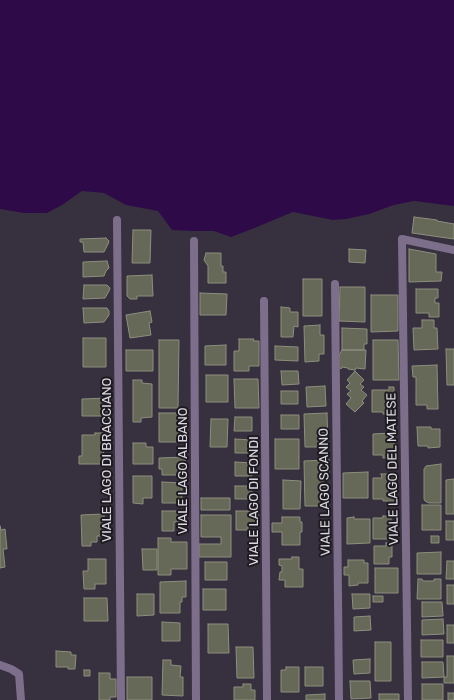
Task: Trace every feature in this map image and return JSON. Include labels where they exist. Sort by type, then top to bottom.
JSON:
[{"type":"street","name":"VIALE LAGO DI BRACCIANO","points":[[117,220],[121,700]]},
{"type":"street","name":"VIALE LAGO DEL MATESE","points":[[408,700],[402,239],[454,250]]},
{"type":"street","name":"VIALE LAGO ALBANO","points":[[194,241],[196,700]]},
{"type":"street","name":"VIALE LAGO SCANNO","points":[[335,284],[339,700]]},
{"type":"street","name":"VIALE LAGO DI FONDI","points":[[264,301],[267,700]]},
{"type":"street","points":[[0,666],[11,669],[19,674],[21,700]]},
{"type":"shaded area","points":[[0,0],[454,0],[454,206],[414,201],[394,205],[369,214],[333,220],[293,212],[231,237],[214,231],[172,230],[158,211],[126,205],[104,193],[82,191],[62,205],[47,213],[24,213],[0,209]]},
{"type":"building","points":[[414,217],[454,224],[454,239],[412,233]]},
{"type":"building","points":[[133,230],[151,230],[150,263],[132,263]]},
{"type":"building","points":[[106,238],[109,241],[104,252],[84,252],[83,242],[80,242],[80,239]]},
{"type":"building","points":[[349,249],[366,250],[365,263],[349,262]]},
{"type":"building","points":[[409,249],[436,254],[436,272],[442,272],[441,281],[409,282]]},
{"type":"building","points":[[206,253],[221,253],[221,266],[223,266],[223,272],[226,272],[226,283],[208,283],[208,266],[204,260]]},
{"type":"building","points":[[107,261],[109,268],[104,276],[83,277],[83,262]]},
{"type":"building","points":[[152,275],[153,296],[137,296],[137,299],[130,299],[127,296],[127,276]]},
{"type":"building","points":[[303,279],[322,279],[322,316],[303,316]]},
{"type":"building","points":[[84,285],[107,285],[110,288],[105,298],[83,299]]},
{"type":"building","points":[[340,287],[365,287],[365,322],[339,321]]},
{"type":"building","points":[[416,289],[438,289],[438,298],[435,298],[435,303],[439,303],[439,317],[429,317],[429,313],[416,313]]},
{"type":"building","points":[[200,293],[227,294],[226,315],[200,315]]},
{"type":"building","points":[[371,295],[398,295],[398,331],[371,332]]},
{"type":"building","points":[[281,307],[290,308],[290,312],[298,312],[298,327],[294,326],[293,337],[281,337]]},
{"type":"building","points":[[83,308],[107,308],[109,315],[104,322],[84,323]]},
{"type":"building","points":[[150,311],[152,322],[149,323],[151,335],[130,338],[126,315]]},
{"type":"building","points":[[422,320],[434,320],[434,328],[437,328],[438,349],[414,350],[413,328],[422,328]]},
{"type":"building","points":[[320,325],[320,335],[324,335],[324,354],[319,354],[319,361],[305,362],[304,326]]},
{"type":"building","points":[[342,328],[367,329],[367,344],[364,344],[364,350],[342,350]]},
{"type":"building","points":[[83,338],[106,338],[106,367],[83,367]]},
{"type":"building","points":[[239,339],[254,339],[253,341],[259,341],[259,366],[249,366],[249,371],[234,371],[234,351],[239,351]]},
{"type":"building","points":[[159,340],[179,340],[178,408],[159,408]]},
{"type":"building","points":[[373,340],[398,340],[399,380],[373,380]]},
{"type":"building","points":[[226,345],[226,365],[205,365],[205,346]]},
{"type":"building","points":[[275,346],[298,347],[298,361],[275,360]]},
{"type":"building","points":[[446,349],[454,349],[454,385],[447,385]]},
{"type":"building","points":[[126,350],[153,350],[153,371],[126,371]]},
{"type":"building","points":[[342,350],[366,350],[365,369],[356,368],[355,370],[342,367],[341,369],[338,366],[338,357]]},
{"type":"building","points":[[437,365],[438,409],[427,409],[427,405],[416,405],[416,377],[413,377],[412,366]]},
{"type":"building","points":[[281,371],[298,371],[299,384],[282,385]]},
{"type":"building","points":[[355,371],[364,380],[360,384],[364,387],[361,390],[367,395],[362,401],[364,403],[355,412],[346,404],[351,398],[347,394],[351,391],[346,387],[350,383],[347,380]]},
{"type":"building","points":[[206,375],[228,375],[228,402],[206,402]]},
{"type":"building","points":[[234,379],[258,379],[259,408],[235,408]]},
{"type":"building","points":[[133,380],[142,380],[142,383],[152,384],[152,417],[141,418],[141,422],[133,422]]},
{"type":"building","points":[[325,386],[326,406],[307,407],[306,387]]},
{"type":"building","points":[[389,387],[394,387],[394,414],[372,412],[372,390],[389,390]]},
{"type":"building","points":[[281,391],[298,391],[298,404],[281,404]]},
{"type":"building","points":[[108,398],[108,416],[82,416],[82,399]]},
{"type":"building","points":[[159,413],[181,413],[181,442],[159,442]]},
{"type":"building","points":[[327,413],[328,447],[305,447],[304,414]]},
{"type":"building","points":[[281,415],[299,415],[299,429],[281,429]]},
{"type":"building","points":[[235,417],[252,417],[252,431],[234,431]]},
{"type":"building","points":[[211,419],[228,419],[227,447],[210,447]]},
{"type":"building","points":[[417,427],[431,427],[431,429],[440,429],[440,447],[428,448],[428,446],[418,446]]},
{"type":"building","points":[[390,431],[395,431],[395,457],[383,458],[383,455],[373,455],[373,434],[390,433]]},
{"type":"building","points":[[95,433],[103,433],[104,464],[79,464],[79,456],[82,456],[82,435],[95,435]]},
{"type":"building","points":[[235,439],[252,440],[252,453],[235,453]]},
{"type":"building","points":[[275,439],[299,439],[299,469],[275,469]]},
{"type":"building","points":[[133,443],[146,443],[146,447],[153,447],[153,464],[133,464]]},
{"type":"building","points":[[185,457],[185,469],[182,469],[182,475],[162,475],[162,469],[159,469],[159,458]]},
{"type":"building","points":[[329,460],[329,480],[323,480],[326,506],[305,506],[304,461]]},
{"type":"building","points":[[235,462],[252,463],[252,476],[235,476]]},
{"type":"building","points":[[441,464],[441,503],[429,503],[424,499],[424,469],[426,466]]},
{"type":"building","points":[[368,472],[368,498],[343,498],[343,473]]},
{"type":"building","points":[[381,474],[395,474],[395,501],[373,499],[373,478],[382,478]]},
{"type":"building","points":[[133,476],[152,476],[152,498],[143,498],[143,504],[133,503]]},
{"type":"building","points":[[454,479],[454,514],[446,514],[446,480]]},
{"type":"building","points":[[283,480],[301,481],[300,509],[283,509]]},
{"type":"building","points":[[162,482],[182,483],[182,503],[162,503]]},
{"type":"building","points":[[235,486],[252,486],[252,499],[235,499]]},
{"type":"building","points":[[201,498],[230,498],[230,510],[201,510]]},
{"type":"building","points":[[422,505],[441,505],[441,530],[422,530]]},
{"type":"building","points":[[162,511],[181,511],[181,522],[174,522],[174,531],[162,531]]},
{"type":"building","points":[[236,511],[258,511],[258,522],[248,523],[248,530],[236,530]]},
{"type":"building","points":[[104,514],[105,536],[97,536],[97,542],[91,542],[91,546],[82,546],[81,515]]},
{"type":"building","points":[[201,515],[231,515],[231,557],[199,557],[199,544],[221,544],[221,537],[201,537]]},
{"type":"building","points":[[383,516],[391,516],[391,539],[373,539],[373,518],[383,518]]},
{"type":"building","points":[[282,517],[300,517],[300,522],[302,522],[302,532],[300,532],[300,545],[282,545],[282,532],[272,532],[272,523],[282,523]]},
{"type":"building","points":[[354,517],[354,519],[370,519],[370,543],[347,544],[347,518]]},
{"type":"building","points":[[446,521],[454,521],[454,540],[446,540]]},
{"type":"building","points":[[0,526],[1,530],[5,529],[7,549],[3,549],[5,567],[0,568]]},
{"type":"building","points":[[431,536],[439,536],[439,543],[431,543]]},
{"type":"building","points":[[158,538],[171,538],[171,542],[187,542],[187,569],[171,569],[171,575],[158,575]]},
{"type":"building","points":[[386,543],[392,543],[392,557],[389,557],[389,564],[374,564],[374,546],[386,546]]},
{"type":"building","points":[[142,549],[157,549],[157,570],[143,570]]},
{"type":"building","points":[[441,552],[441,574],[417,574],[417,553]]},
{"type":"building","points":[[292,557],[299,557],[299,569],[303,569],[303,587],[285,587],[285,580],[279,580],[280,572],[282,572],[282,566],[279,565],[279,559],[292,559]]},
{"type":"building","points":[[88,559],[106,559],[106,584],[95,584],[95,589],[84,589],[83,571],[88,571]]},
{"type":"building","points":[[348,560],[364,560],[364,563],[368,563],[368,583],[358,583],[358,585],[349,586],[349,575],[344,575],[344,567],[348,567]]},
{"type":"building","points":[[447,561],[454,561],[454,579],[446,579]]},
{"type":"building","points":[[205,562],[227,562],[227,580],[205,580]]},
{"type":"building","points":[[375,568],[398,568],[398,593],[375,593]]},
{"type":"building","points":[[418,579],[422,579],[423,581],[434,581],[434,579],[441,579],[441,599],[417,599]]},
{"type":"building","points":[[186,581],[186,597],[182,597],[182,602],[180,602],[180,613],[160,613],[160,582]]},
{"type":"building","points":[[447,585],[454,585],[454,604],[447,604]]},
{"type":"building","points":[[203,589],[226,589],[226,610],[203,610]]},
{"type":"building","points":[[137,594],[154,594],[154,615],[137,616]]},
{"type":"building","points":[[352,594],[370,594],[370,608],[353,609]]},
{"type":"building","points":[[373,596],[383,596],[383,602],[373,602]]},
{"type":"building","points":[[84,598],[107,598],[108,621],[84,621]]},
{"type":"building","points":[[422,602],[442,602],[443,616],[422,617]]},
{"type":"building","points":[[370,616],[371,630],[354,631],[354,617]]},
{"type":"building","points":[[443,619],[444,634],[422,635],[422,620]]},
{"type":"building","points":[[162,622],[180,623],[180,641],[162,641]]},
{"type":"building","points":[[208,624],[228,624],[229,653],[208,653]]},
{"type":"building","points":[[447,625],[454,625],[454,643],[447,643]]},
{"type":"building","points":[[421,640],[443,640],[443,657],[421,657]]},
{"type":"building","points":[[375,642],[391,642],[391,681],[375,681]]},
{"type":"building","points":[[236,647],[253,647],[254,678],[237,678]]},
{"type":"building","points":[[56,651],[71,652],[71,655],[76,655],[75,669],[68,669],[68,667],[56,667]]},
{"type":"building","points":[[447,656],[454,656],[454,683],[444,683],[444,677],[447,677]]},
{"type":"building","points":[[370,659],[370,673],[354,674],[353,660]]},
{"type":"building","points":[[163,660],[171,660],[171,665],[181,666],[180,677],[183,677],[183,696],[162,695]]},
{"type":"building","points":[[422,662],[443,662],[444,677],[422,678]]},
{"type":"building","points":[[286,667],[299,667],[299,692],[281,692],[281,670],[286,670]]},
{"type":"building","points":[[305,667],[323,667],[323,686],[305,686]]},
{"type":"building","points":[[84,670],[90,670],[90,676],[84,676]]},
{"type":"building","points":[[99,673],[110,673],[110,679],[116,679],[116,697],[110,697],[110,700],[99,700]]},
{"type":"building","points":[[127,677],[152,677],[152,700],[127,700]]},
{"type":"building","points":[[350,681],[370,681],[371,698],[351,699]]},
{"type":"building","points":[[243,684],[251,684],[251,690],[255,690],[255,700],[234,700],[234,687],[243,687]]},
{"type":"building","points":[[422,684],[443,684],[443,700],[422,700]]},
{"type":"building","points":[[448,693],[454,693],[454,700],[448,700]]},
{"type":"building","points":[[325,694],[325,700],[306,700],[306,695]]},
{"type":"building","points":[[379,694],[399,694],[399,700],[379,700]]}]
